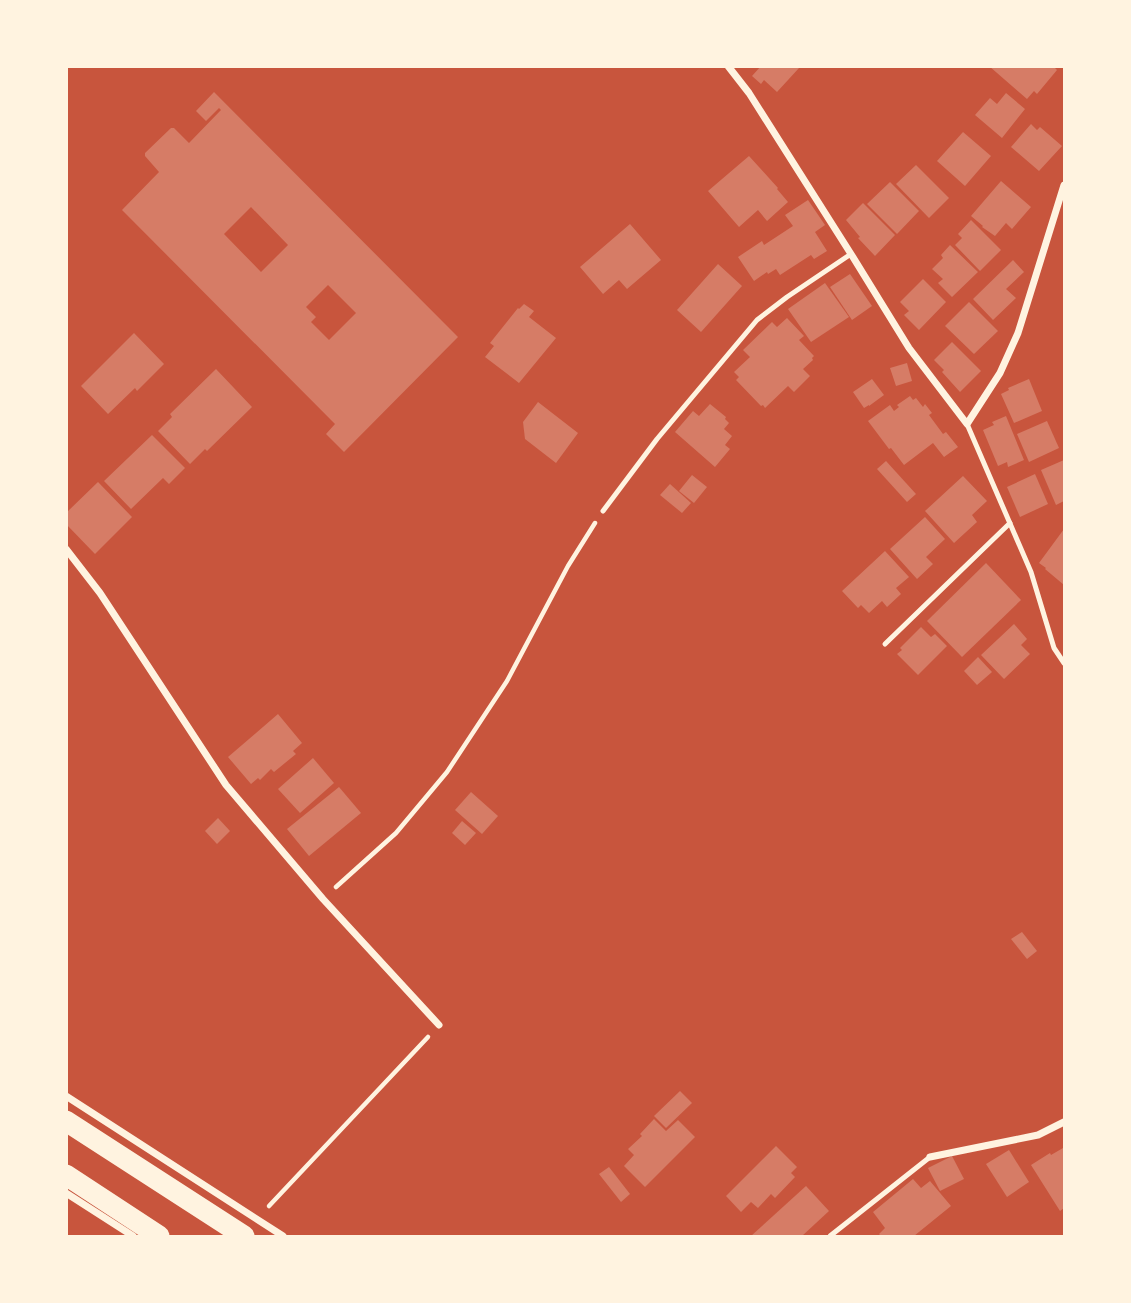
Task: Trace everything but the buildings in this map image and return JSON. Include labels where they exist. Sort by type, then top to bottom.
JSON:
[{"type":"highway","points":[[66,1121],[250,1228]]},
{"type":"highway","points":[[66,1175],[159,1237]]},
{"type":"street","points":[[728,66],[749,93],[909,348],[967,424],[1000,373],[1018,333],[1065,185]]},
{"type":"street","points":[[66,549],[100,593],[226,785],[323,899],[439,1025]]},
{"type":"street","points":[[66,1096],[250,1228],[283,1237]]},
{"type":"street","points":[[930,1157],[1038,1135],[1065,1122]]},
{"type":"street","points":[[66,1193],[133,1237]]},
{"type":"lane","points":[[603,511],[657,439],[757,320],[851,254]]},
{"type":"lane","points":[[967,424],[1031,572],[1054,648],[1065,663]]},
{"type":"lane","points":[[885,645],[1010,523]]},
{"type":"lane","points":[[830,1237],[930,1157]]},
{"type":"path","points":[[323,899],[396,832],[447,772],[507,681],[568,566],[603,511]]},
{"type":"path","points":[[250,1228],[439,1025]]}]
